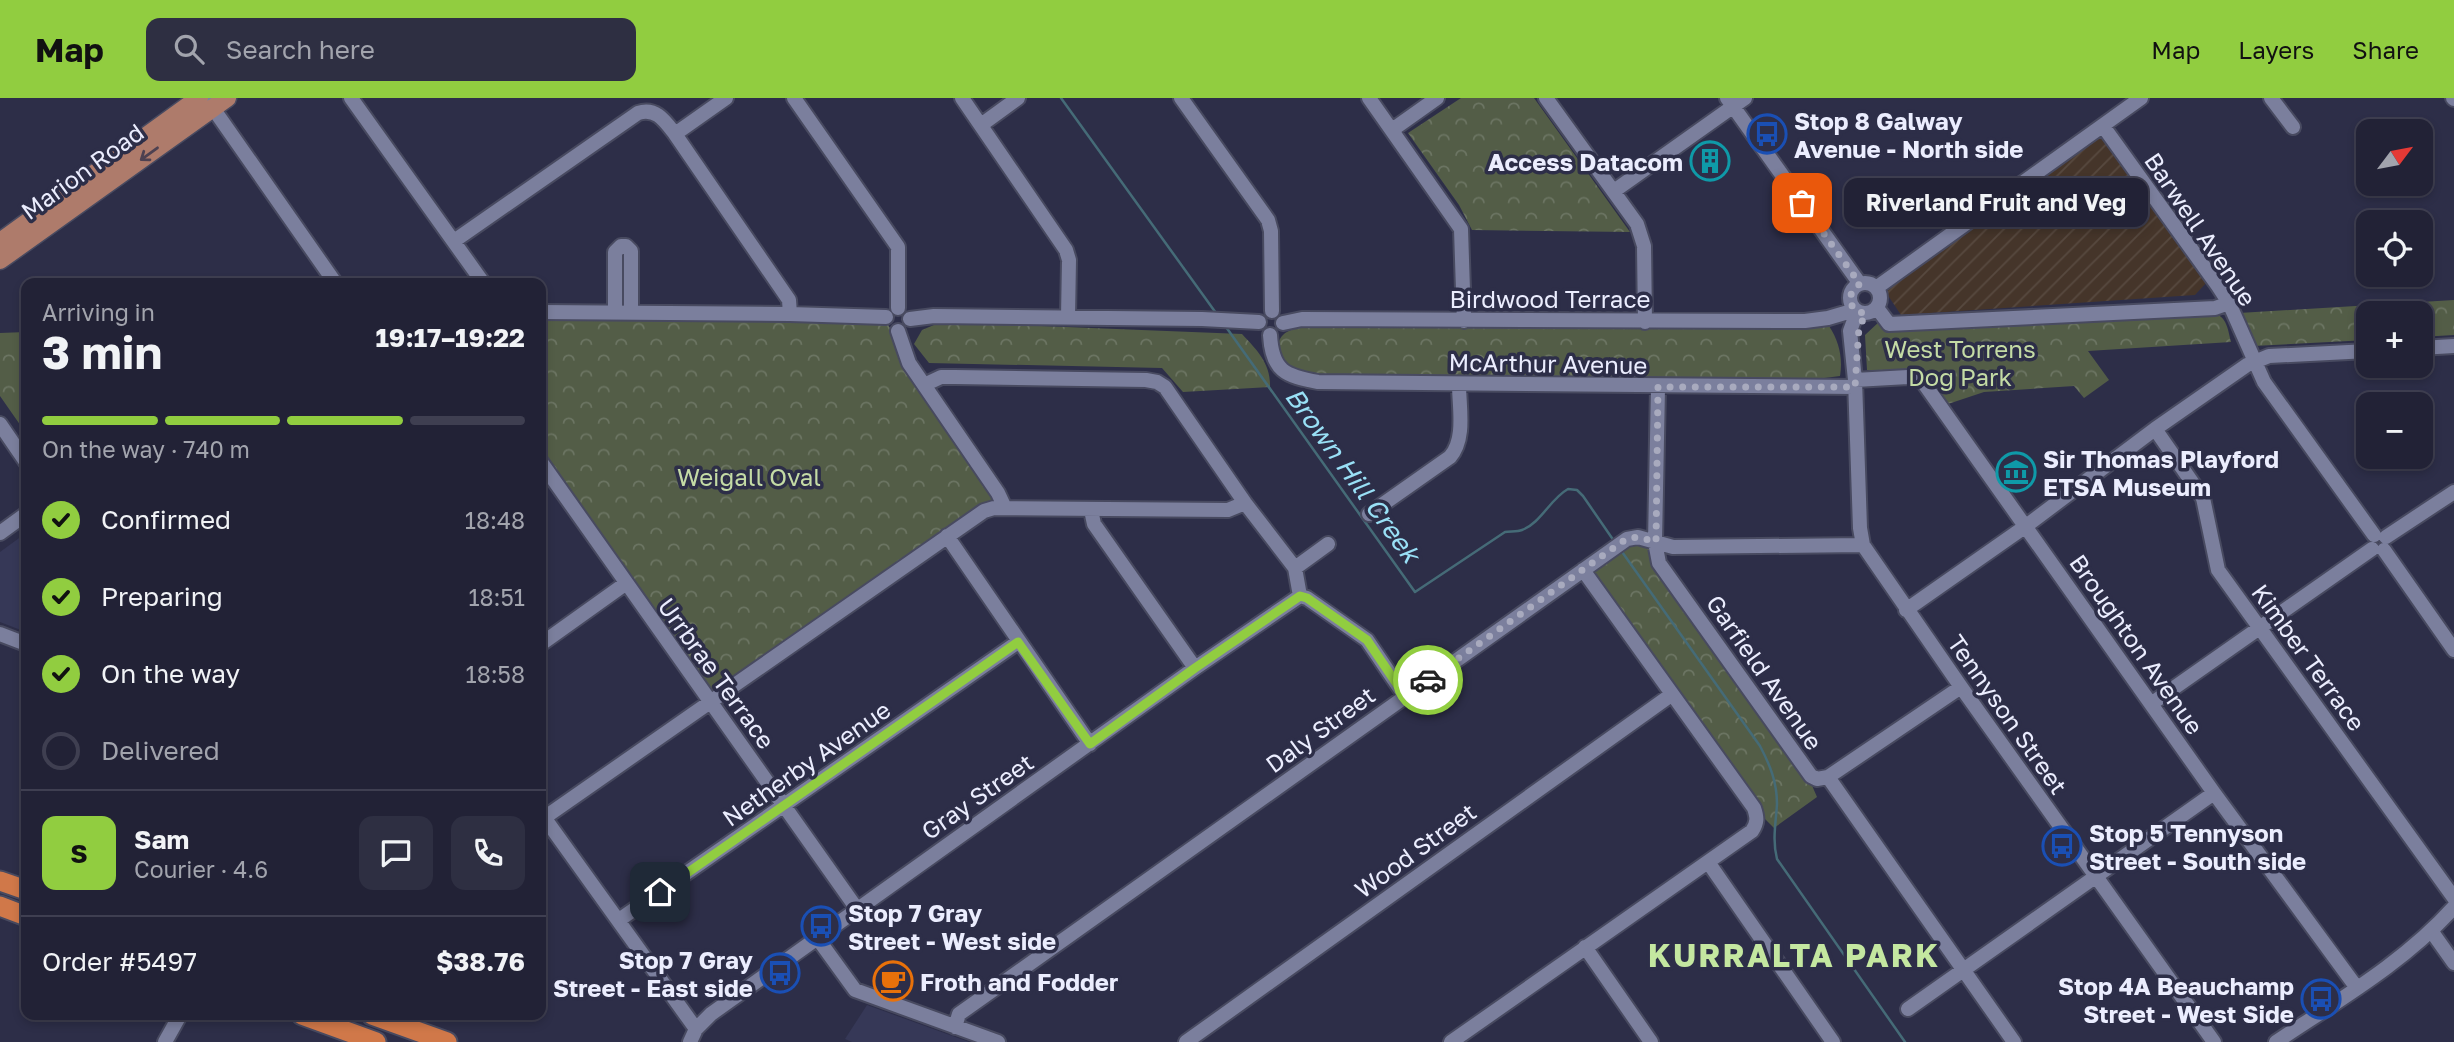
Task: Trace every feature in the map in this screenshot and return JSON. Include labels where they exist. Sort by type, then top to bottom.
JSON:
[{"type":"highway","points":[[0,881],[21,888]]},
{"type":"highway","points":[[0,906],[21,914]]},
{"type":"highway","points":[[317,1020],[376,1042]]},
{"type":"highway","points":[[400,1020],[447,1042]]},
{"type":"main road","name":"Marion Road","points":[[0,242],[205,102]]},
{"type":"main road","name":"Marion Road","points":[[0,260],[205,102]]},
{"type":"street","points":[[351,98],[480,278]]},
{"type":"street","points":[[675,134],[726,98]]},
{"type":"street","points":[[794,98],[898,247],[898,307]]},
{"type":"street","points":[[962,98],[1066,250],[1069,260],[1068,317]]},
{"type":"street","points":[[981,125],[1018,98]]},
{"type":"street","points":[[1181,98],[1268,220],[1271,231],[1272,311]]},
{"type":"street","points":[[1369,98],[1461,229],[1464,321]]},
{"type":"street","points":[[1392,130],[1437,98]]},
{"type":"street","points":[[1546,98],[1637,224],[1644,246],[1645,322]]},
{"type":"street","points":[[1876,288],[2141,98]]},
{"type":"street","points":[[2271,98],[2293,127]]},
{"type":"street","points":[[1614,191],[1735,101],[1860,284]]},
{"type":"street","points":[[205,102],[332,278]]},
{"type":"street","points":[[454,241],[638,113],[652,111],[662,118],[675,134],[789,300],[790,314]]},
{"type":"street","name":"Barwell Avenue","points":[[2103,126],[2229,303],[2264,382],[2454,650]]},
{"type":"street","points":[[615,312],[615,252],[621,246],[626,246],[631,251],[631,312]]},
{"type":"street","points":[[1861,309],[1880,298],[1876,288],[1870,284],[1860,284],[1854,288],[1861,309],[1889,324],[2215,308],[2229,303]]},
{"type":"street","points":[[898,331],[907,327],[909,319],[906,311],[898,307],[891,309],[886,317],[889,327],[898,331],[909,363],[998,493],[1000,508]]},
{"type":"street","name":"Birdwood Terrace","points":[[1283,323],[1302,319],[1645,322],[1817,320],[1861,309]]},
{"type":"street","name":"Tennyson Street","points":[[1861,309],[1850,331],[1863,545],[1906,610],[2214,1042]]},
{"type":"street","name":"Tennyson Street","points":[[1855,384],[1861,309]]},
{"type":"street","points":[[1272,311],[1282,317],[1283,323],[1281,331],[1270,335],[1260,328],[1259,322],[1265,313],[1272,311]]},
{"type":"street","points":[[546,312],[886,317]]},
{"type":"street","points":[[909,319],[934,316],[1068,317],[1259,322]]},
{"type":"street","points":[[1817,320],[1841,329],[1851,342]]},
{"type":"street","name":"McArthur Avenue","points":[[1270,335],[1272,357],[1281,370],[1301,379],[1318,382],[1658,387],[1855,384]]},
{"type":"street","points":[[2433,347],[2454,346]]},
{"type":"street","points":[[1906,610],[2026,526],[2155,429],[2254,362],[2269,356],[2356,352]]},
{"type":"street","points":[[924,385],[941,377],[1157,382],[1165,387],[1245,503],[1295,568],[1300,596],[1307,598],[1367,640],[1405,696]]},
{"type":"street","name":"Broughton Avenue","points":[[1855,384],[1908,377],[1923,382],[2214,793],[2357,988]]},
{"type":"street","points":[[1369,514],[1450,457],[1457,449],[1460,439],[1459,384]]},
{"type":"street","name":"Garfield Avenue","points":[[1658,387],[1656,542],[1660,563],[1811,776],[1817,779],[1828,777],[2014,1042]]},
{"type":"street","points":[[0,424],[21,449]]},
{"type":"street","name":"Kimber Terrace","points":[[2155,429],[2203,498],[2218,570],[2454,898]]},
{"type":"street","name":"Urrbrae Terrace","points":[[546,473],[857,909]]},
{"type":"street","points":[[2151,704],[2454,492]]},
{"type":"street","points":[[546,814],[984,511],[1000,508],[1228,510],[1245,503]]},
{"type":"street","points":[[1091,510],[1094,524],[1195,668]]},
{"type":"street","points":[[0,533],[21,518]]},
{"type":"street","points":[[947,536],[1090,744]]},
{"type":"street","name":"Daly Street","points":[[955,1027],[959,1014],[1626,539],[1638,537],[1673,547],[1863,545]]},
{"type":"street","points":[[1295,568],[1328,544]]},
{"type":"street","points":[[1451,1042],[1752,831],[1757,817],[1754,808],[1583,570]]},
{"type":"street","points":[[546,640],[625,584]]},
{"type":"street","name":"Gray Street","points":[[693,1035],[711,1014],[1300,596]]},
{"type":"street","points":[[0,635],[21,642]]},
{"type":"street","name":"Netherby Avenue","points":[[619,920],[1018,642]]},
{"type":"street","points":[[1828,777],[1961,687]]},
{"type":"street","name":"Wood Street","points":[[1186,1042],[1671,695]]},
{"type":"street","points":[[1908,1009],[2214,793]]},
{"type":"street","points":[[546,822],[619,920],[693,1035]]},
{"type":"street","points":[[1708,862],[1833,1042]]},
{"type":"street","points":[[2276,1042],[2357,988],[2432,932],[2454,907]]},
{"type":"street","points":[[2432,932],[2454,963]]},
{"type":"street","points":[[818,939],[855,990],[998,1042]]},
{"type":"street","points":[[1585,947],[1651,1042]]},
{"type":"street","points":[[165,1042],[177,1020]]},
{"type":"shaded area","points":[[2092,139],[2102,139],[2207,282],[2195,295],[1901,315],[1885,291]]},
{"type":"shaded area","points":[[21,537],[21,630],[0,622],[0,552]]},
{"type":"shaded area","points":[[867,1005],[969,1042],[852,1042],[845,1039]]},
{"type":"green space","points":[[1461,98],[1534,98],[1630,232],[1472,230],[1459,205],[1408,133]]},
{"type":"green space","points":[[2454,300],[2454,335],[2433,336],[2433,301]]},
{"type":"green space","points":[[2356,306],[2356,341],[2254,346],[2239,313]]},
{"type":"green space","name":"Weigall Oval","points":[[546,312],[886,317],[889,327],[898,331],[909,363],[1002,500],[709,701],[546,468]]},
{"type":"green space","name":"West Torrens Dog Park","points":[[2214,313],[2224,321],[2231,342],[2088,351],[2109,380],[2084,398],[2074,386],[1984,392],[1945,405],[1917,373],[1867,370],[1865,335],[1880,321]]},
{"type":"green space","points":[[941,322],[1242,334],[1266,364],[1270,387],[1183,392],[1162,368],[929,363],[914,344],[922,330]]},
{"type":"green space","points":[[1305,326],[1829,326],[1839,350],[1841,369],[1840,376],[1809,380],[1327,377],[1293,368],[1280,358],[1278,347],[1281,337],[1288,331]]},
{"type":"green space","points":[[21,332],[21,426],[0,396],[0,333]]},
{"type":"green space","points":[[1631,537],[1655,542],[1660,563],[1804,767],[1817,797],[1774,828],[1754,808],[1583,570]]},
{"type":"waterway","name":"Brown Hill Creek","points":[[1061,98],[1216,313]]},
{"type":"waterway","name":"Brown Hill Creek","points":[[1226,327],[1415,592],[1505,532],[1529,527],[1568,489],[1577,490],[1583,496],[1614,541]]},
{"type":"waterway","name":"Brown Hill Creek","points":[[1620,549],[1760,746],[1776,788],[1777,859],[1905,1042]]},
{"type":"way so far","points":[[1428,680],[1626,539],[1638,537],[1656,542],[1658,387],[1855,387],[1859,327],[1866,314],[1854,310],[1849,299],[1850,293],[1860,284],[1802,203]]},
{"type":"place","name":"Stop 8 Galway Avenue - North side","points":[[1767,134]]},
{"type":"place","name":"Access Datacom","points":[[1710,161]]},
{"type":"place","name":"Riverland Fruit and Veg","points":[[1802,203]]},
{"type":"place","name":"Sir Thomas Playford ETSA Museum","points":[[2016,472]]},
{"type":"place","name":"Stop 5 Tennyson Street - South side","points":[[2062,846]]},
{"type":"place","name":"Stop 7 Gray Street - West side","points":[[821,926]]},
{"type":"place","name":"Stop 7 Gray Street - East side","points":[[780,973]]},
{"type":"place","name":"Froth and Fodder","points":[[893,981]]},
{"type":"place","name":"Stop 4A Beauchamp Street - West Side","points":[[2321,999]]},
{"type":"district","name":"KURRALTA PARK","points":[[1794,955]]},
{"type":"route","points":[[660,892],[1018,642],[1090,744],[1300,596],[1304,596],[1367,640],[1405,696],[1428,680]]}]
